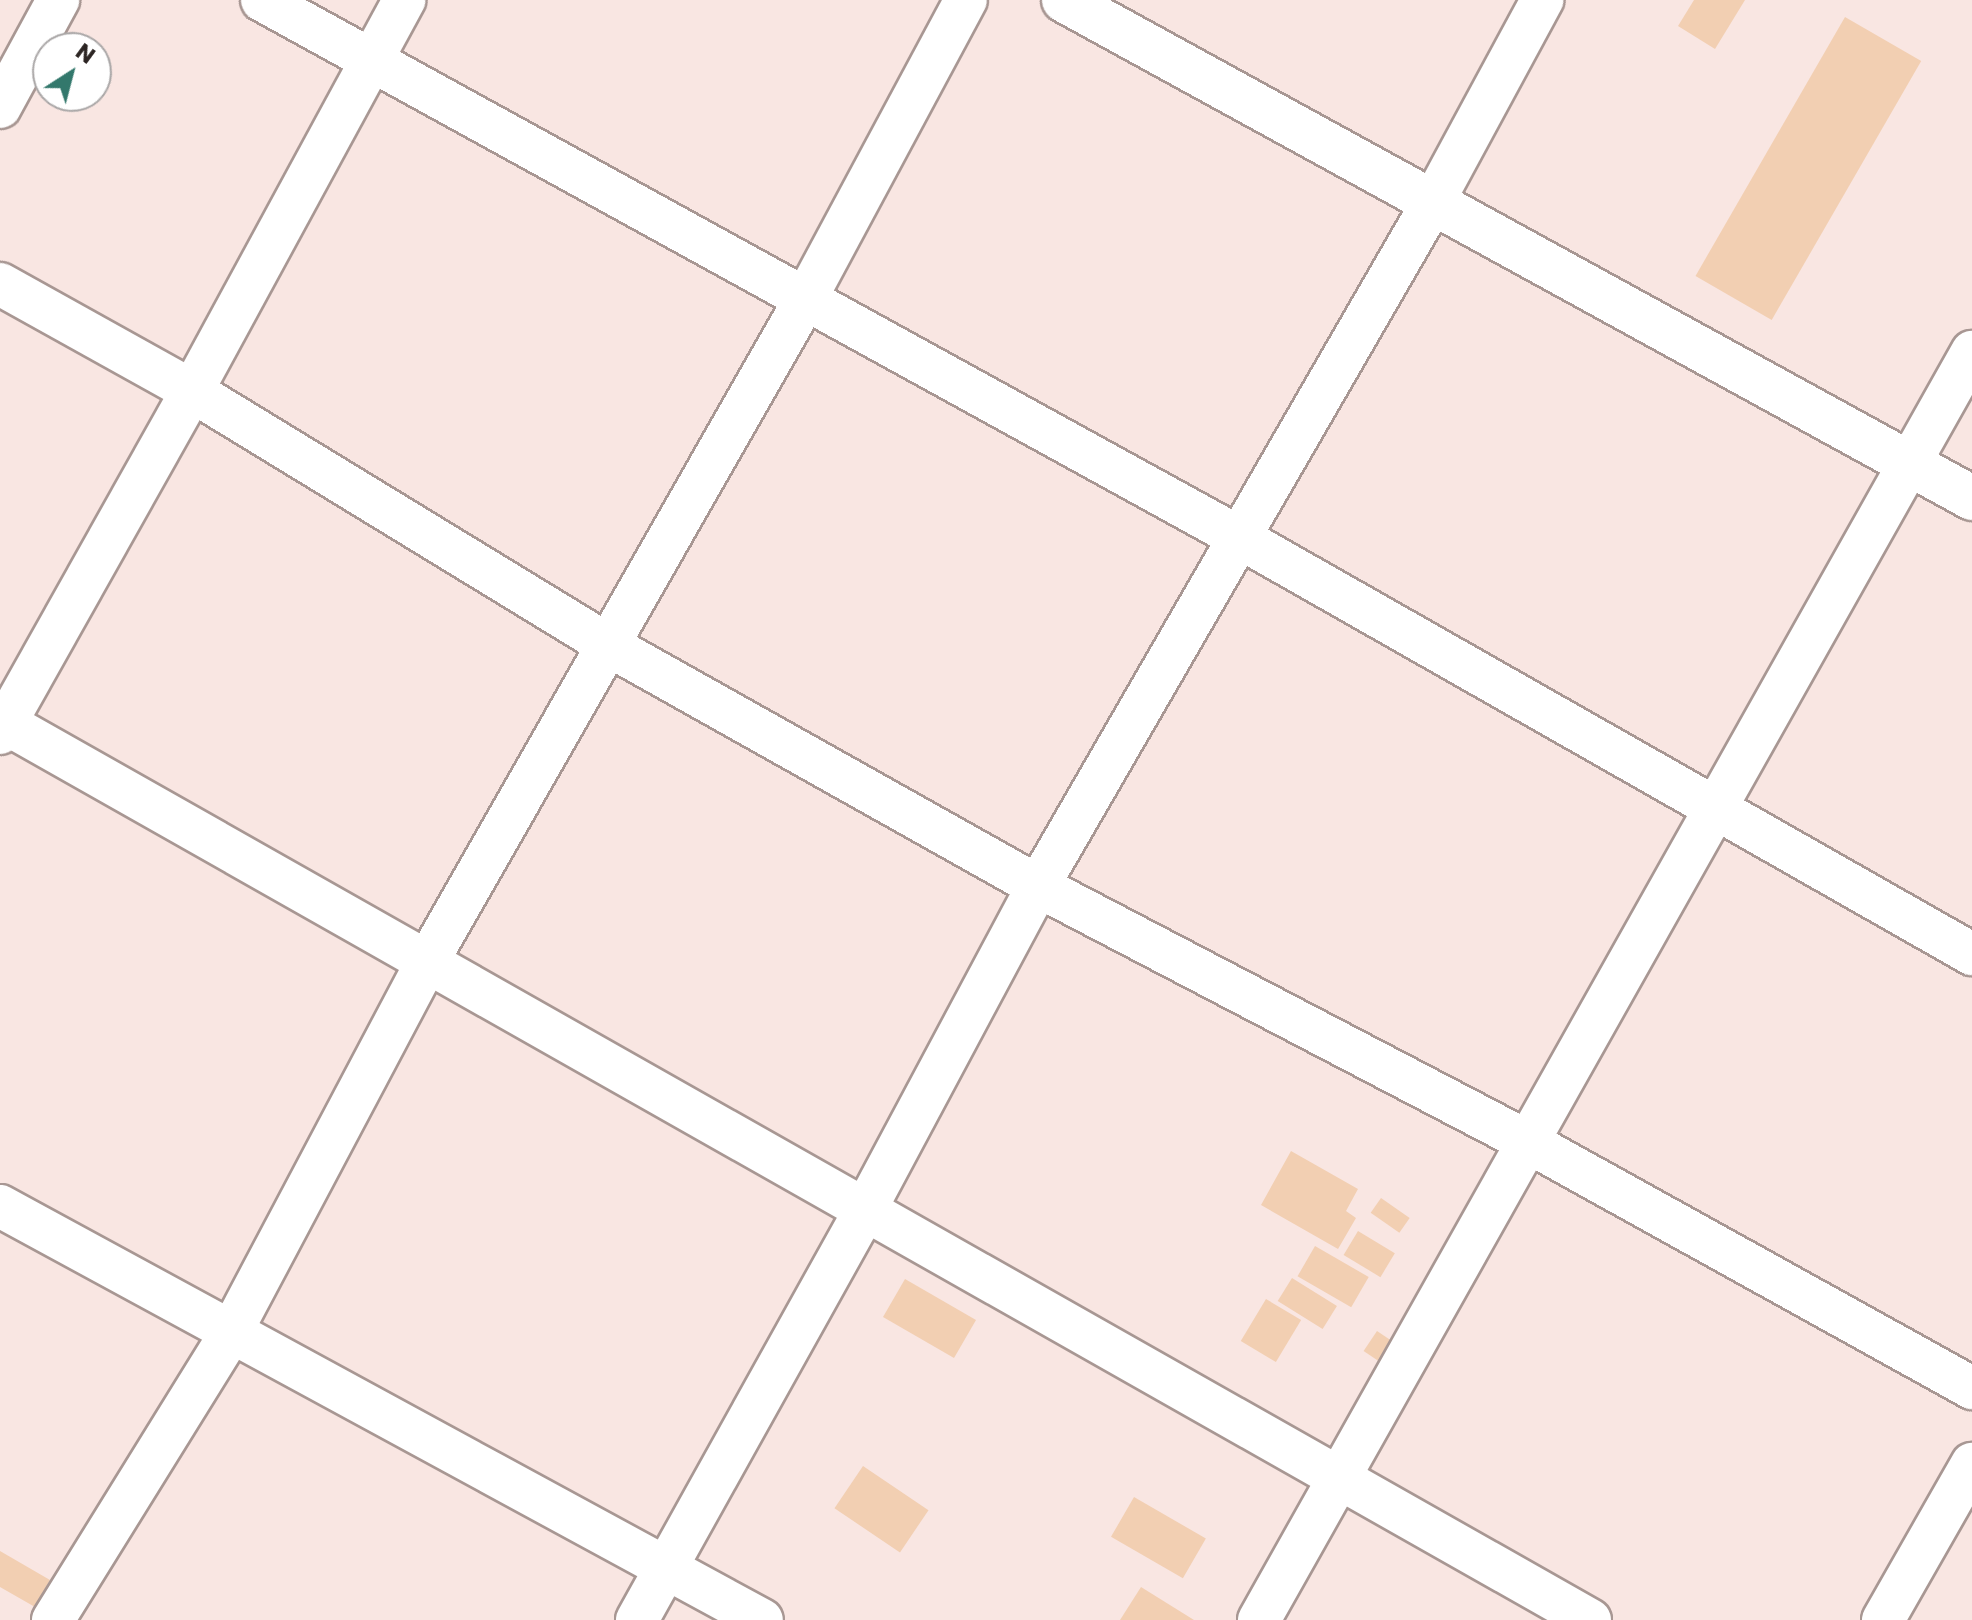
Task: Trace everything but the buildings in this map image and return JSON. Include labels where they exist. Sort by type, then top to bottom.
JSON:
[{"type":"main road","points":[[1064,0],[1972,498]]},
{"type":"street","points":[[0,107],[11,60],[58,0]]},
{"type":"street","points":[[262,0],[1242,539],[1972,954]]},
{"type":"street","points":[[404,0],[192,391],[2,726],[427,962],[1590,1620]]},
{"type":"street","points":[[53,1620],[230,1334],[427,962],[806,298],[966,0]]},
{"type":"street","points":[[637,1620],[865,1210],[1038,886],[1242,539],[1433,202],[1542,0]]},
{"type":"street","points":[[0,284],[192,391],[608,645],[1038,886],[1528,1142],[1972,1388]]},
{"type":"street","points":[[1259,1620],[1972,352]]},
{"type":"street","points":[[0,1206],[230,1334],[762,1620]]},
{"type":"street","points":[[1883,1620],[1972,1464]]}]
